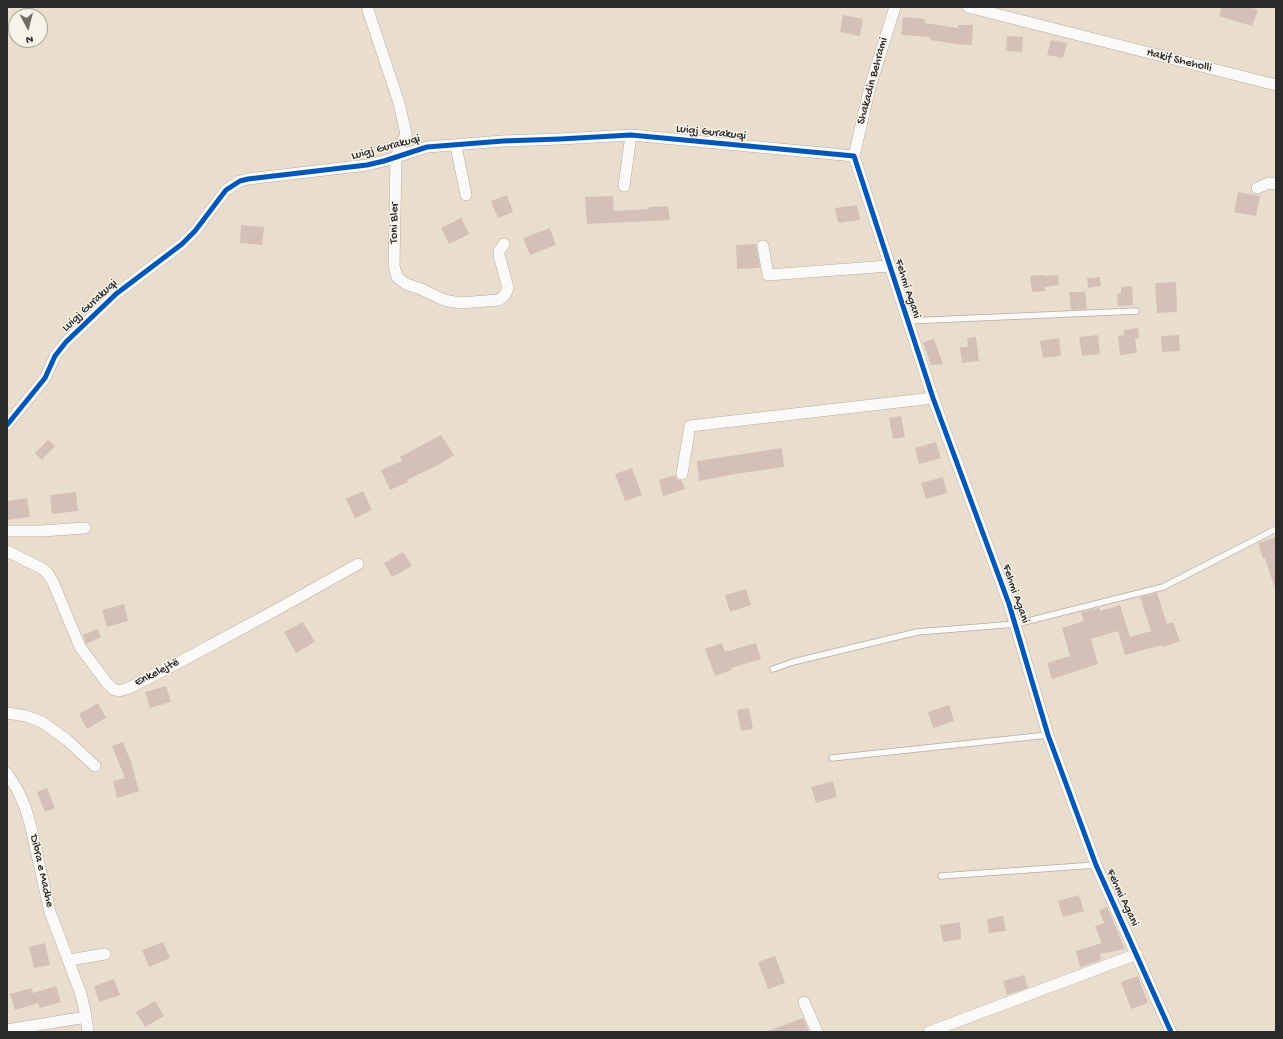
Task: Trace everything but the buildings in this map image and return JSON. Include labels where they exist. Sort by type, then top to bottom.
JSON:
[{"type":"street","points":[[367,7],[399,103],[406,134]]},
{"type":"street","name":"Shakadin Behrami","points":[[854,156],[870,86],[895,7]]},
{"type":"street","name":"Hakif Sheholli","points":[[968,7],[1276,85]]},
{"type":"street","name":"Luigj Gurakuqi","points":[[406,134],[412,145],[417,150]]},
{"type":"street","name":"Toni Bler","points":[[406,134],[396,157],[394,266],[395,272],[401,281],[444,300],[453,302],[499,300],[505,295],[508,288],[499,255],[501,247],[504,244]]},
{"type":"street","points":[[624,186],[631,135]]},
{"type":"street","name":"Luigj Gurakuqi","points":[[7,426],[42,381],[55,356],[66,342],[116,294],[189,237],[222,194],[232,185],[248,179],[367,165],[427,147],[456,146],[503,141],[631,135],[854,156]]},
{"type":"street","points":[[456,146],[466,195]]},
{"type":"street","name":"Fehmi Agani","points":[[854,156],[932,398],[1016,624],[1048,735],[1096,865],[1171,1032]]},
{"type":"street","points":[[1257,188],[1269,183],[1276,184]]},
{"type":"street","points":[[763,246],[768,275],[889,266]]},
{"type":"street","points":[[682,474],[690,426],[932,398]]},
{"type":"street","points":[[7,531],[41,531],[85,528]]},
{"type":"street","name":"Enkelejtë","points":[[7,551],[43,569],[48,574],[53,582],[80,647],[113,689],[118,690],[129,688],[189,657],[358,564]]},
{"type":"street","points":[[7,713],[26,716],[42,722],[67,740],[95,766]]},
{"type":"street","name":"Dibra e Madhe","points":[[7,773],[25,806],[50,912],[81,994],[88,1032]]},
{"type":"street","points":[[72,971],[69,960],[105,954]]},
{"type":"street","points":[[929,1032],[1137,954]]},
{"type":"street","points":[[804,1002],[817,1032]]},
{"type":"street","points":[[7,1030],[86,1017]]},
{"type":"lane","points":[[907,321],[1136,310]]},
{"type":"lane","points":[[773,669],[793,662],[917,632],[1016,624],[1163,586],[1276,528]]},
{"type":"lane","points":[[832,758],[1048,735]]},
{"type":"lane","points":[[941,876],[1096,865]]},
{"type":"cycle path","points":[[7,425],[45,378],[55,356],[66,342],[116,294],[182,244],[195,231],[226,190],[240,181],[367,165],[427,147],[503,141],[631,135],[854,156],[933,398],[1009,604],[1048,735],[1096,865],[1171,1032]]}]
